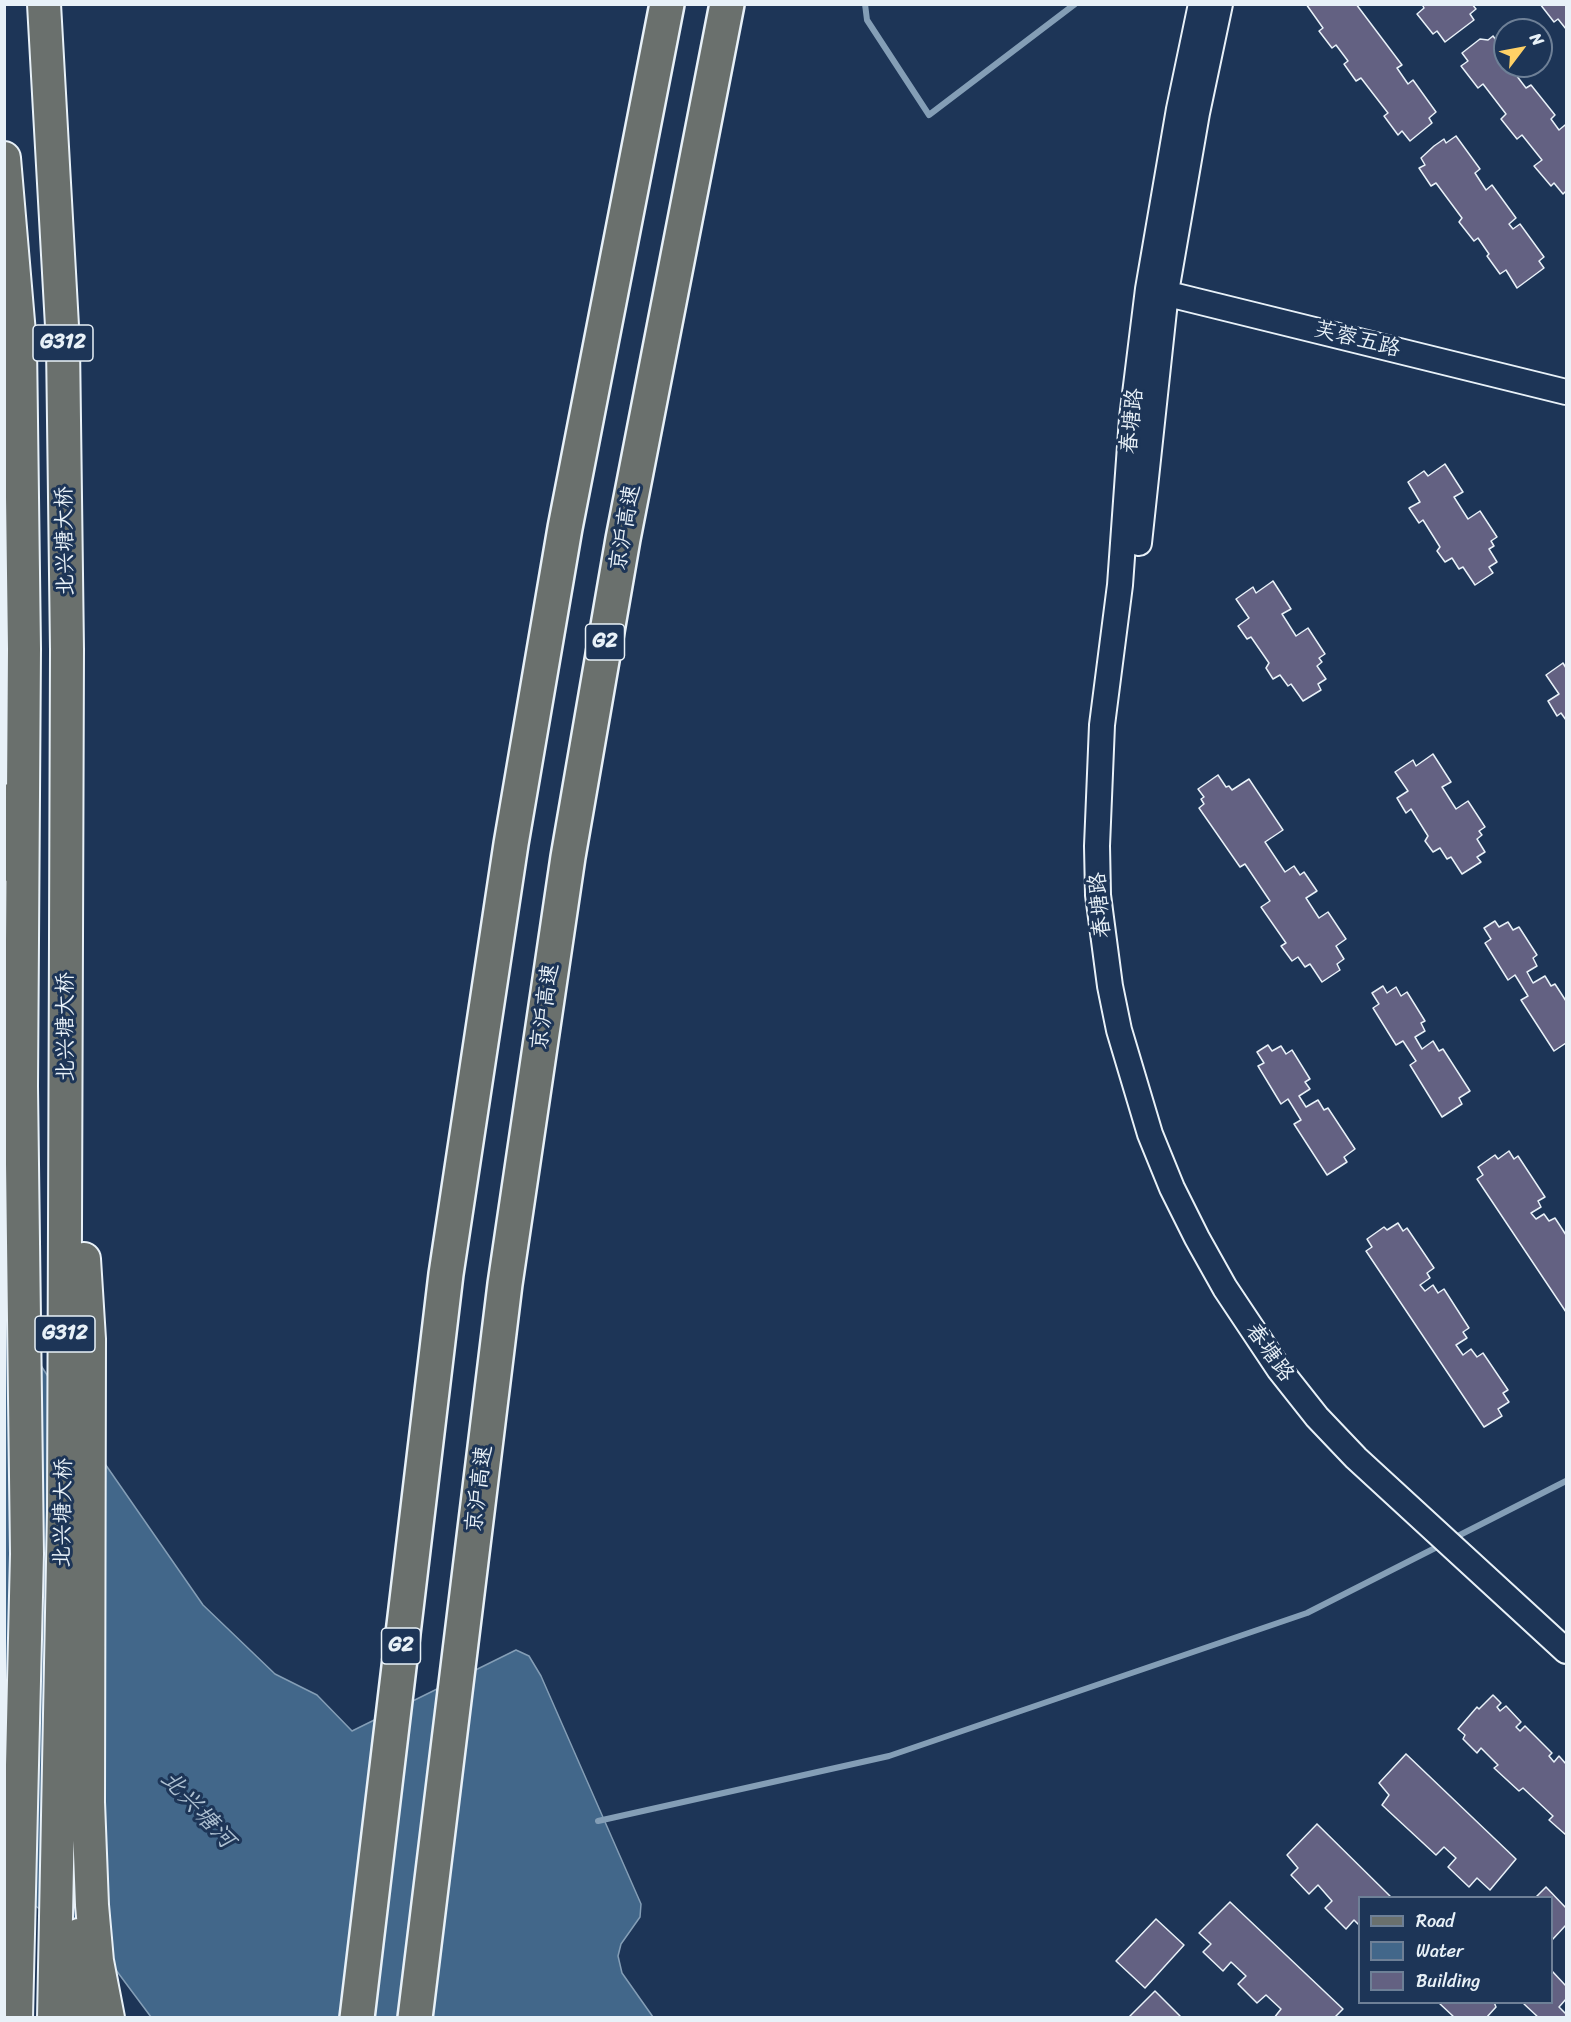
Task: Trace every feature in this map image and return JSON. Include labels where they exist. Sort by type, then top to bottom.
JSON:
[{"type":"highway","name":"北兴塘大桥","points":[[44,4],[63,344],[67,650],[64,1511],[54,2018]]},
{"type":"highway","name":"G2","points":[[357,2018],[446,1274],[511,844],[562,539],[667,4]]},
{"type":"highway","name":"京沪高速","points":[[415,2018],[506,1284],[568,857],[623,539],[727,4]]},
{"type":"highway","name":"北兴塘大桥","points":[[4,158],[20,345],[24,649],[21,1086],[27,1554],[16,2018]]},
{"type":"highway","points":[[67,650],[82,1220],[89,1339],[88,1802],[92,1905],[98,1961],[108,2018]]},
{"type":"highway","points":[[78,2018],[78,1952],[88,1802]]},
{"type":"main road","points":[[4,866],[24,649]]},
{"type":"street","name":"春塘路","points":[[1202,4],[1179,109],[1157,290],[1108,803],[1106,881],[1115,961],[1130,1030],[1157,1127],[1189,1200],[1234,1284],[1288,1363],[1351,1437],[1429,1518],[1566,1637]]},
{"type":"street","name":"春塘路","points":[[1157,290],[1220,4]]},
{"type":"street","name":"芙蓉五路","points":[[1157,290],[1566,392]]},
{"type":"street","name":"春塘路","points":[[1483,1567],[1566,1651]]},
{"type":"water","name":"北兴塘河","points":[[4,1308],[94,1448],[203,1605],[275,1674],[317,1695],[352,1731],[516,1650],[529,1656],[541,1676],[641,1904],[640,1917],[621,1944],[618,1956],[622,1973],[653,2017],[151,2017],[110,1962],[5,1883]]},
{"type":"building","points":[[1306,4],[1356,4],[1402,65],[1397,68],[1408,84],[1413,80],[1436,112],[1429,118],[1432,123],[1410,141],[1402,131],[1398,135],[1384,116],[1388,113],[1361,78],[1356,81],[1344,64],[1348,61],[1336,45],[1332,48],[1319,31],[1323,28]]},
{"type":"building","points":[[1422,4],[1472,4],[1476,9],[1470,14],[1474,20],[1445,42],[1437,31],[1433,34],[1417,14],[1424,8]]},
{"type":"building","points":[[1540,4],[1566,4],[1566,29],[1558,19],[1554,22]]},
{"type":"building","points":[[1493,36],[1493,78],[1518,78],[1526,88],[1531,85],[1555,115],[1551,119],[1559,130],[1565,125],[1566,127],[1566,191],[1563,194],[1554,183],[1551,186],[1534,166],[1542,160],[1522,135],[1517,139],[1501,119],[1506,114],[1483,84],[1478,88],[1461,66],[1468,61],[1462,53],[1480,39],[1488,40]]},
{"type":"building","points":[[1456,136],[1480,169],[1475,173],[1486,190],[1492,185],[1516,218],[1509,224],[1513,229],[1520,224],[1544,257],[1539,261],[1544,268],[1517,288],[1506,270],[1500,274],[1478,238],[1474,241],[1459,222],[1462,218],[1436,183],[1431,186],[1419,168],[1425,165],[1421,158],[1434,146],[1444,139],[1446,143]]},
{"type":"building","points":[[1445,464],[1463,492],[1454,497],[1468,519],[1480,511],[1497,537],[1491,541],[1494,546],[1489,549],[1497,562],[1489,567],[1493,573],[1475,585],[1463,567],[1459,569],[1452,558],[1445,562],[1437,551],[1440,547],[1423,520],[1419,523],[1409,508],[1420,502],[1408,482],[1424,471],[1428,476]]},
{"type":"building","points":[[1273,581],[1291,609],[1282,614],[1296,636],[1308,628],[1325,654],[1319,658],[1322,662],[1317,666],[1326,679],[1318,684],[1321,690],[1303,701],[1291,684],[1288,686],[1280,675],[1273,679],[1266,668],[1269,663],[1251,637],[1247,639],[1238,626],[1249,618],[1236,599],[1253,587],[1256,593]]},
{"type":"building","points":[[1563,663],[1566,668],[1566,720],[1561,713],[1557,716],[1548,701],[1559,694],[1546,675]]},
{"type":"building","points":[[1433,754],[1451,782],[1442,787],[1456,809],[1468,801],[1485,827],[1479,831],[1482,835],[1477,839],[1485,852],[1477,857],[1481,862],[1462,874],[1451,857],[1447,859],[1440,848],[1433,852],[1425,841],[1428,836],[1411,809],[1406,813],[1397,798],[1408,791],[1395,772],[1413,760],[1416,766]]},
{"type":"building","points":[[1218,775],[1226,787],[1229,786],[1232,790],[1249,779],[1283,830],[1265,842],[1285,872],[1294,866],[1300,875],[1304,872],[1317,891],[1306,898],[1319,918],[1328,912],[1346,939],[1336,946],[1344,959],[1337,964],[1340,970],[1322,982],[1310,964],[1305,967],[1298,957],[1292,961],[1281,946],[1286,943],[1261,907],[1270,901],[1245,864],[1240,867],[1199,808],[1204,804],[1201,799],[1204,797],[1198,789]]},
{"type":"building","points":[[1495,921],[1499,927],[1508,922],[1513,930],[1519,927],[1537,955],[1533,958],[1537,966],[1527,972],[1533,983],[1545,976],[1551,986],[1555,984],[1566,1001],[1566,1043],[1554,1051],[1521,1000],[1528,996],[1515,975],[1508,980],[1485,943],[1491,939],[1484,928]]},
{"type":"building","points":[[1383,986],[1387,993],[1396,987],[1401,996],[1407,992],[1425,1021],[1421,1023],[1425,1031],[1415,1037],[1422,1049],[1433,1041],[1439,1051],[1443,1049],[1470,1091],[1459,1098],[1462,1104],[1442,1117],[1410,1065],[1416,1061],[1403,1041],[1396,1045],[1373,1008],[1379,1004],[1372,993]]},
{"type":"building","points":[[1268,1045],[1272,1051],[1281,1046],[1286,1054],[1292,1050],[1310,1079],[1305,1082],[1310,1089],[1299,1096],[1306,1107],[1318,1100],[1324,1110],[1328,1108],[1355,1149],[1344,1157],[1347,1162],[1327,1175],[1294,1124],[1301,1120],[1288,1099],[1281,1104],[1258,1066],[1264,1063],[1257,1052]]},
{"type":"building","points":[[1509,1151],[1514,1159],[1518,1156],[1545,1197],[1538,1201],[1541,1207],[1531,1213],[1536,1219],[1544,1214],[1549,1221],[1555,1218],[1566,1235],[1566,1312],[1477,1179],[1483,1175],[1478,1167],[1495,1155],[1498,1159]]},
{"type":"building","points":[[1398,1223],[1403,1231],[1407,1228],[1434,1268],[1427,1273],[1430,1278],[1420,1285],[1425,1291],[1433,1285],[1438,1293],[1444,1289],[1469,1328],[1463,1332],[1467,1338],[1456,1345],[1463,1355],[1471,1349],[1477,1357],[1483,1353],[1508,1390],[1503,1393],[1509,1402],[1498,1409],[1502,1416],[1484,1427],[1366,1251],[1372,1247],[1367,1239],[1384,1227],[1387,1230]]},
{"type":"building","points":[[1493,1695],[1501,1703],[1497,1707],[1500,1711],[1506,1706],[1521,1722],[1516,1727],[1520,1731],[1525,1726],[1552,1753],[1549,1756],[1554,1762],[1559,1756],[1566,1764],[1566,1835],[1549,1820],[1553,1816],[1523,1788],[1519,1791],[1494,1768],[1498,1765],[1481,1748],[1477,1753],[1463,1739],[1465,1735],[1458,1729],[1477,1707],[1479,1709]]},
{"type":"building","points":[[1406,1754],[1516,1859],[1490,1890],[1477,1878],[1469,1887],[1448,1867],[1456,1858],[1444,1847],[1436,1855],[1382,1805],[1389,1795],[1379,1783]]},
{"type":"building","points":[[1317,1824],[1390,1896],[1358,1896],[1358,1924],[1354,1920],[1346,1929],[1325,1908],[1332,1901],[1318,1885],[1309,1894],[1291,1875],[1298,1868],[1287,1855]]},
{"type":"building","points":[[1546,1887],[1566,1908],[1566,1925],[1553,1939],[1553,1896],[1537,1896]]},
{"type":"building","points":[[1230,1902],[1343,2009],[1334,2018],[1274,2018],[1281,2009],[1266,1995],[1257,2003],[1238,1984],[1246,1976],[1231,1962],[1223,1971],[1203,1952],[1211,1944],[1199,1933]]},
{"type":"building","points":[[1156,1919],[1184,1945],[1145,1988],[1116,1961]]},
{"type":"building","points":[[1553,1972],[1566,1986],[1566,1999],[1559,2007],[1566,2014],[1566,2018],[1539,2018],[1524,2004],[1553,2004]]},
{"type":"building","points":[[1155,1991],[1182,2018],[1128,2018]]},
{"type":"building","points":[[1440,2004],[1495,2004],[1496,2007],[1486,2018],[1455,2018]]},
{"type":"waterway","points":[[865,4],[867,20],[929,115],[1075,4]]},
{"type":"waterway","points":[[1452,1539],[1566,1481]]},
{"type":"waterway","points":[[598,1821],[889,1756],[1307,1613],[1443,1544]]}]
